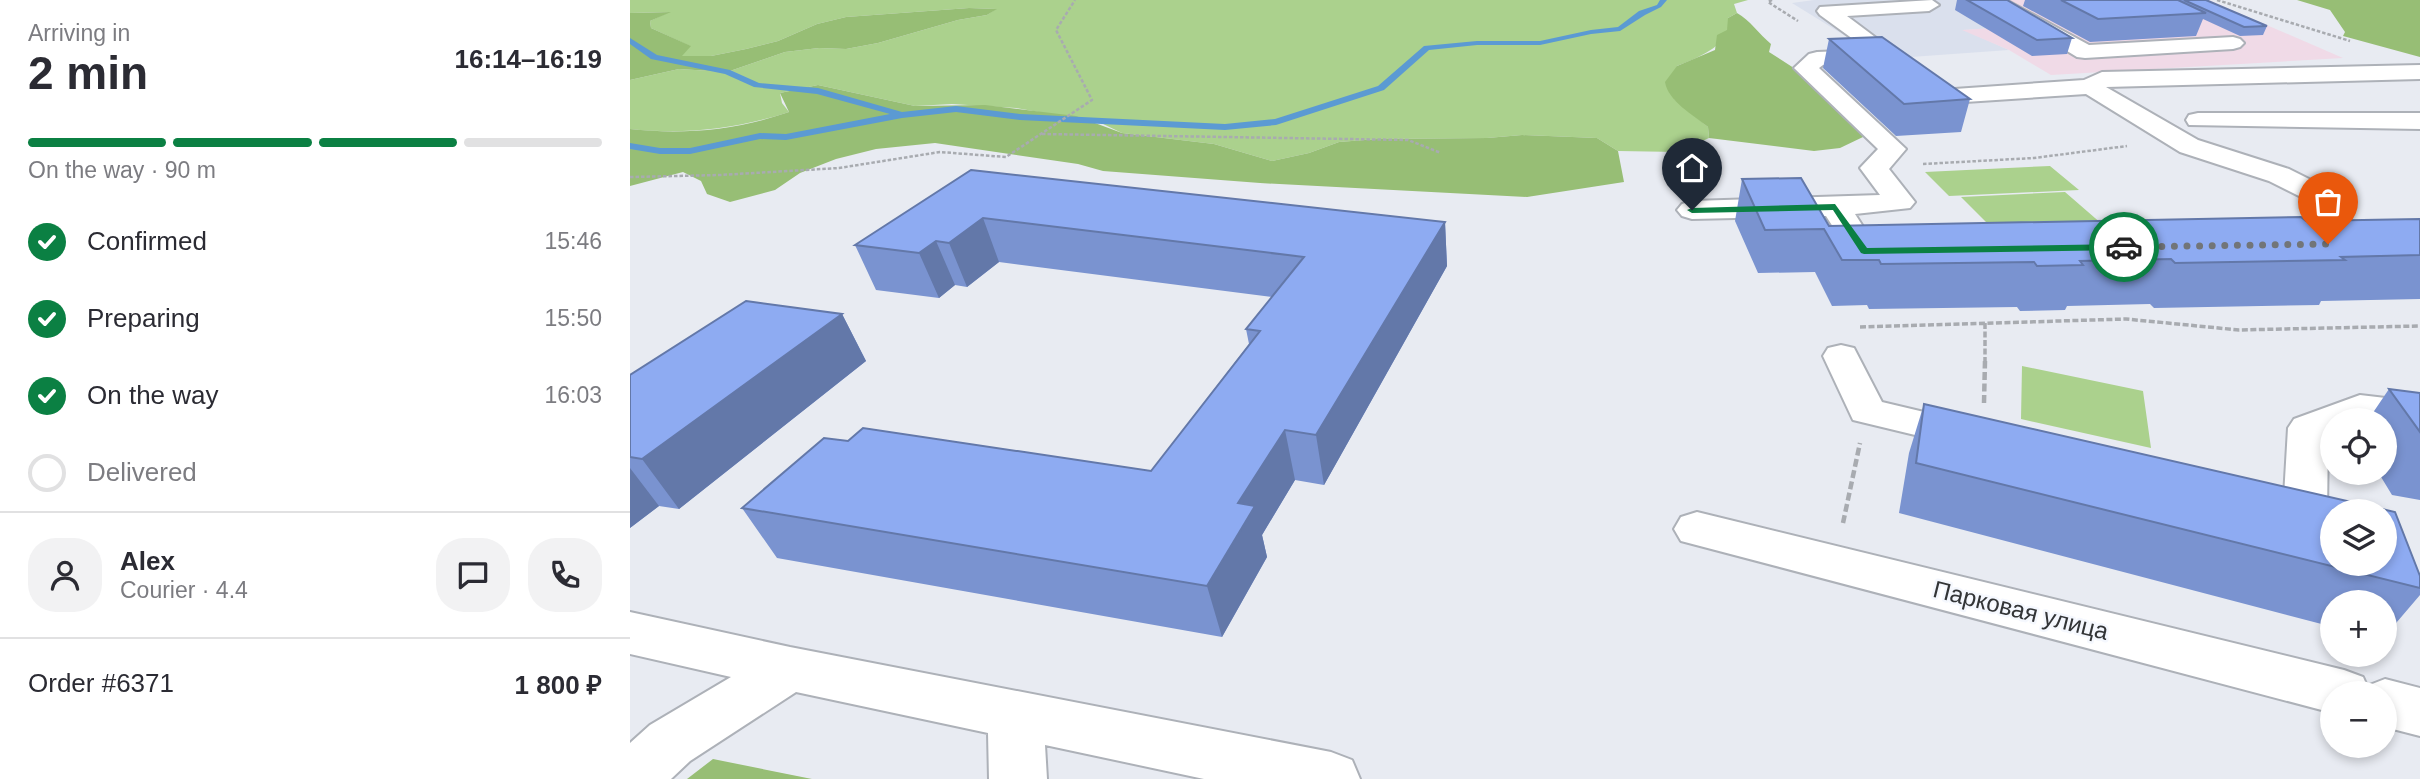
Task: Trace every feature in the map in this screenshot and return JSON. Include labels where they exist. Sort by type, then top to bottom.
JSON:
[{"type":"street","points":[[1992,0],[2085,52],[2233,43]]},
{"type":"street","points":[[1881,56],[1884,52],[1827,11],[1929,5]]},
{"type":"street","points":[[2198,27],[2316,74]]},
{"type":"street","points":[[1692,210],[1835,207],[1900,202],[1874,168],[1893,149],[1805,68],[1817,59],[1881,56],[1935,97],[2090,87],[2102,79],[2420,72]]},
{"type":"street","points":[[2090,87],[2189,146],[2279,175],[2325,198]]},
{"type":"street","points":[[2197,120],[2420,121]]},
{"type":"street","points":[[1835,207],[1864,251],[1919,250]]},
{"type":"street","points":[[1847,341],[1867,411],[1997,442]]},
{"type":"street","points":[[2301,514],[2308,428],[2360,407],[2420,415]]},
{"type":"street","name":"Парковая улица","points":[[1697,529],[2320,687]]},
{"type":"street","points":[[630,633],[790,669],[1331,779]]},
{"type":"street","points":[[631,779],[670,743],[790,669]]},
{"type":"street","points":[[2397,707],[2420,712]]},
{"type":"street","points":[[1015,713],[1018,779]]},
{"type":"path","points":[[630,177],[780,172],[875,165],[900,157],[932,153],[975,153],[1006,157],[1092,100],[1056,30],[1075,0]]},
{"type":"path","points":[[2217,0],[2357,43]]},
{"type":"path","points":[[1041,134],[1408,140],[1441,153]]},
{"type":"path","points":[[1882,178],[1921,164],[2034,158],[2122,147],[2168,134]]},
{"type":"path","points":[[1847,341],[1985,323],[2126,319],[2239,330],[2420,326]]},
{"type":"path","points":[[1985,323],[1997,442]]},
{"type":"path","points":[[1834,563],[1867,411]]},
{"type":"shaded area","points":[[1814,0],[1974,0],[2023,26],[1964,30],[2009,50],[1911,57],[1868,50],[1792,3]]},
{"type":"shaded area","points":[[1974,0],[2209,0],[2343,58],[2051,75],[2009,50],[1962,30],[2021,26]]},
{"type":"green space","points":[[630,0],[1748,0],[1734,4],[1737,13],[1728,18],[1725,36],[1719,43],[1677,66],[1674,99],[1708,127],[1709,138],[1678,152],[1618,151],[1597,138],[1522,135],[1339,142],[1309,153],[1272,161],[1214,144],[1122,133],[1101,123],[1016,108],[952,104],[915,106],[818,85],[780,93],[782,103],[789,112],[750,123],[690,131],[630,129],[630,80],[679,69],[727,72],[785,52],[819,48],[846,49],[878,43],[958,20],[987,15],[996,9],[969,8],[846,17],[817,24],[778,41],[746,49],[711,56],[681,56],[690,46],[651,28],[650,21],[669,12],[630,13]]},
{"type":"green space","points":[[2297,0],[2420,0],[2420,57],[2343,36],[2345,32],[2330,10]]},
{"type":"green space","points":[[969,8],[997,9],[987,15],[958,20],[878,43],[846,49],[819,48],[785,52],[727,72],[679,69],[630,80],[630,13],[671,12],[650,21],[651,28],[691,46],[682,56],[711,56],[778,41],[817,24],[846,17]]},
{"type":"green space","points":[[1737,13],[1771,44],[1769,52],[1800,72],[1861,127],[1863,137],[1840,148],[1814,151],[1709,138],[1708,127],[1676,101],[1665,82],[1677,66],[1715,50],[1717,35],[1727,30],[1728,18]]},
{"type":"green space","points":[[818,85],[915,106],[985,105],[1076,116],[1122,133],[1214,144],[1272,161],[1309,153],[1339,142],[1377,139],[1522,135],[1597,138],[1618,151],[1624,182],[1527,197],[1260,183],[1103,171],[1078,164],[935,143],[876,149],[836,159],[800,173],[775,190],[730,202],[707,194],[701,181],[683,172],[630,186],[630,129],[710,130],[750,123],[789,112],[780,93]]},
{"type":"green space","points":[[2050,166],[2079,190],[1949,196],[1925,172]]},
{"type":"green space","points":[[2065,192],[2110,231],[2001,237],[1961,197]]},
{"type":"green space","points":[[2022,366],[2143,391],[2151,448],[2021,419]]},
{"type":"green space","points":[[713,759],[812,779],[687,779]]},
{"type":"building","points":[[1967,0],[2007,0],[2072,38],[2037,40]]},
{"type":"building","points":[[2061,0],[2178,0],[2206,13],[2098,19]]},
{"type":"building","points":[[2184,0],[2206,0],[2267,26],[2244,27]]},
{"type":"building","points":[[1882,37],[1970,99],[1904,104],[1829,39]]},
{"type":"building","points":[[971,170],[1445,222],[1316,435],[1285,430],[1238,503],[1255,506],[1207,586],[742,508],[824,438],[848,441],[863,428],[1151,471],[1260,331],[1246,329],[1304,257],[983,218],[949,243],[936,241],[919,253],[855,245]]},
{"type":"building","points":[[1801,178],[1829,226],[2301,217],[2306,221],[2420,219],[2420,255],[2341,257],[2345,260],[2175,263],[2171,259],[2080,261],[2083,265],[2037,266],[2034,262],[1881,264],[1879,260],[1842,260],[1824,229],[1765,230],[1742,179]]},
{"type":"building","points":[[746,301],[842,314],[642,459],[630,457],[630,375]]},
{"type":"building","points":[[2389,389],[2420,393],[2420,432]]},
{"type":"building","points":[[1924,404],[2338,499],[2320,499],[2320,563],[1916,463]]},
{"type":"building","points":[[2397,517],[2420,576],[2420,588],[2372,576],[2397,576]]},
{"type":"waterway","points":[[630,40],[654,57],[727,72],[757,85],[818,91],[902,115],[956,109],[1020,117],[1225,127],[1276,122],[1381,88],[1427,48],[1477,43],[1540,43],[1620,29],[1642,13],[1659,6],[1664,0]]},
{"type":"waterway","points":[[630,146],[660,151],[690,151],[760,136],[786,137],[901,115]]},
{"type":"way so far","points":[[2124,247],[2328,244]]},
{"type":"route","points":[[1692,210],[1835,207],[1864,251],[2124,247]]}]
